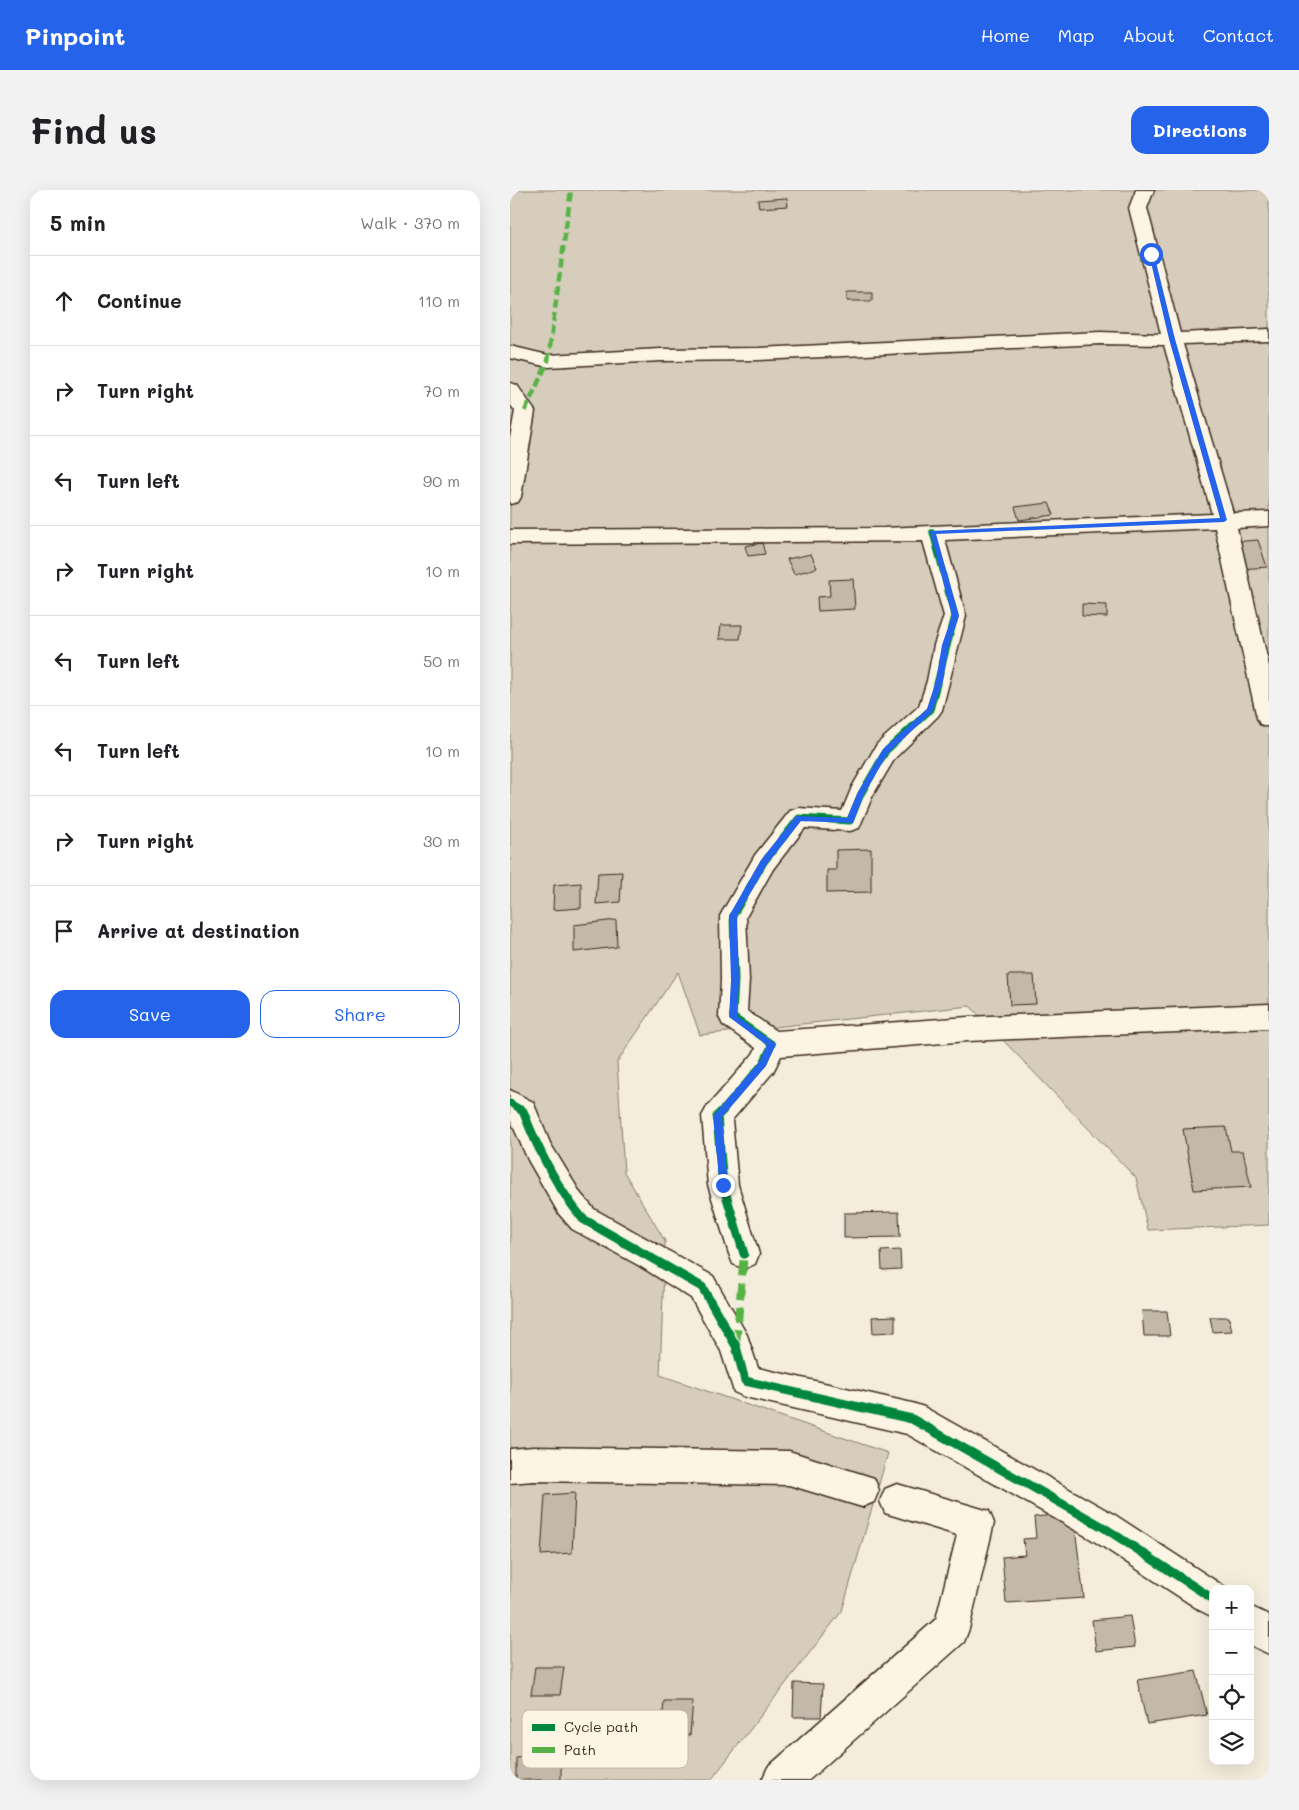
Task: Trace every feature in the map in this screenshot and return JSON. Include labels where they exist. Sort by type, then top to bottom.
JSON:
[{"type":"street","points":[[1145,190],[1138,208],[1172,339],[1224,520],[1269,718]]},
{"type":"street","points":[[510,352],[548,361],[661,355],[758,354],[1100,338],[1172,339],[1269,335]]},
{"type":"street","points":[[510,389],[526,411],[510,497]]},
{"type":"street","points":[[510,537],[884,535],[1269,519]]},
{"type":"street","points":[[932,532],[955,616],[946,645],[940,681],[930,710],[886,751],[861,794],[850,821],[799,818],[764,862],[733,916],[735,980],[733,1017],[772,1044],[968,1029],[1269,1016]]},
{"type":"street","points":[[744,1254],[723,1185],[717,1116],[763,1063],[772,1044]]},
{"type":"street","points":[[510,1104],[523,1111],[538,1150],[570,1204],[583,1219],[702,1287],[736,1346],[745,1381],[912,1419],[1103,1527],[1209,1596]]},
{"type":"street","points":[[510,1466],[789,1468],[862,1490]]},
{"type":"street","points":[[781,1780],[951,1629],[977,1523],[897,1501]]},
{"type":"street","points":[[1254,1627],[1269,1636]]},
{"type":"shaded area","points":[[510,190],[1269,190],[1269,1225],[1148,1230],[1136,1178],[970,1006],[700,1035],[678,972],[617,1062],[624,1172],[665,1241],[660,1375],[888,1453],[842,1611],[711,1780],[510,1780]]},
{"type":"building","points":[[787,198],[788,206],[759,208],[758,200]]},
{"type":"building","points":[[847,292],[872,292],[872,301],[847,301]]},
{"type":"building","points":[[1049,503],[1054,515],[1019,520],[1015,507]]},
{"type":"building","points":[[1258,540],[1267,567],[1241,569],[1232,542]]},
{"type":"building","points":[[762,543],[765,554],[748,556],[745,546]]},
{"type":"building","points":[[811,554],[817,568],[794,574],[787,559]]},
{"type":"building","points":[[853,579],[855,609],[818,611],[817,597],[830,596],[829,580]]},
{"type":"building","points":[[1082,604],[1107,605],[1107,617],[1082,616]]},
{"type":"building","points":[[721,625],[742,625],[740,639],[719,639]]},
{"type":"building","points":[[871,849],[871,892],[827,893],[827,870],[836,870],[836,850]]},
{"type":"building","points":[[622,872],[620,902],[596,904],[598,873]]},
{"type":"building","points":[[581,883],[581,908],[553,910],[554,885]]},
{"type":"building","points":[[616,920],[617,947],[574,952],[574,925]]},
{"type":"building","points":[[1008,975],[1034,975],[1036,1004],[1010,1005]]},
{"type":"building","points":[[1226,1127],[1231,1151],[1243,1151],[1251,1187],[1194,1190],[1183,1129]]},
{"type":"building","points":[[899,1212],[900,1237],[844,1238],[844,1213]]},
{"type":"building","points":[[900,1250],[901,1269],[882,1270],[881,1251]]},
{"type":"building","points":[[1142,1311],[1167,1311],[1170,1336],[1144,1336]]},
{"type":"building","points":[[895,1316],[895,1332],[873,1333],[872,1317]]},
{"type":"building","points":[[1210,1317],[1229,1317],[1232,1331],[1213,1332]]},
{"type":"building","points":[[575,1493],[572,1553],[541,1555],[545,1495]]},
{"type":"building","points":[[1073,1513],[1084,1598],[1006,1603],[1002,1557],[1025,1555],[1023,1539],[1036,1538],[1034,1517]]},
{"type":"building","points":[[1130,1616],[1135,1647],[1096,1651],[1092,1620]]},
{"type":"building","points":[[535,1667],[564,1667],[560,1695],[531,1695]]},
{"type":"building","points":[[1196,1671],[1207,1715],[1147,1724],[1137,1680]]},
{"type":"building","points":[[794,1683],[823,1684],[821,1717],[793,1717]]},
{"type":"building","points":[[664,1701],[693,1701],[690,1735],[688,1735],[688,1710],[663,1710]]},
{"type":"building","points":[[522,1757],[522,1768],[561,1768],[561,1780],[516,1780],[516,1758]]},
{"type":"marked path","points":[[525,411],[548,361],[571,190]]},
{"type":"marked path","points":[[736,1344],[744,1254]]},
{"type":"cycle path","points":[[744,1254],[723,1185],[717,1116],[763,1063],[772,1044],[733,1017],[735,980],[733,916],[764,862],[799,818],[850,821],[861,794],[886,751],[930,710],[955,616],[932,532]]},
{"type":"cycle path","points":[[510,1103],[523,1111],[538,1150],[570,1204],[583,1219],[702,1287],[736,1346],[745,1381],[912,1419],[1103,1527],[1209,1596]]},
{"type":"route","points":[[723,1185],[717,1116],[763,1063],[772,1044],[733,1017],[735,980],[733,916],[764,862],[799,818],[850,821],[861,794],[886,751],[930,710],[940,681],[946,645],[955,616],[932,532],[1224,520],[1172,339],[1151,254]]}]
